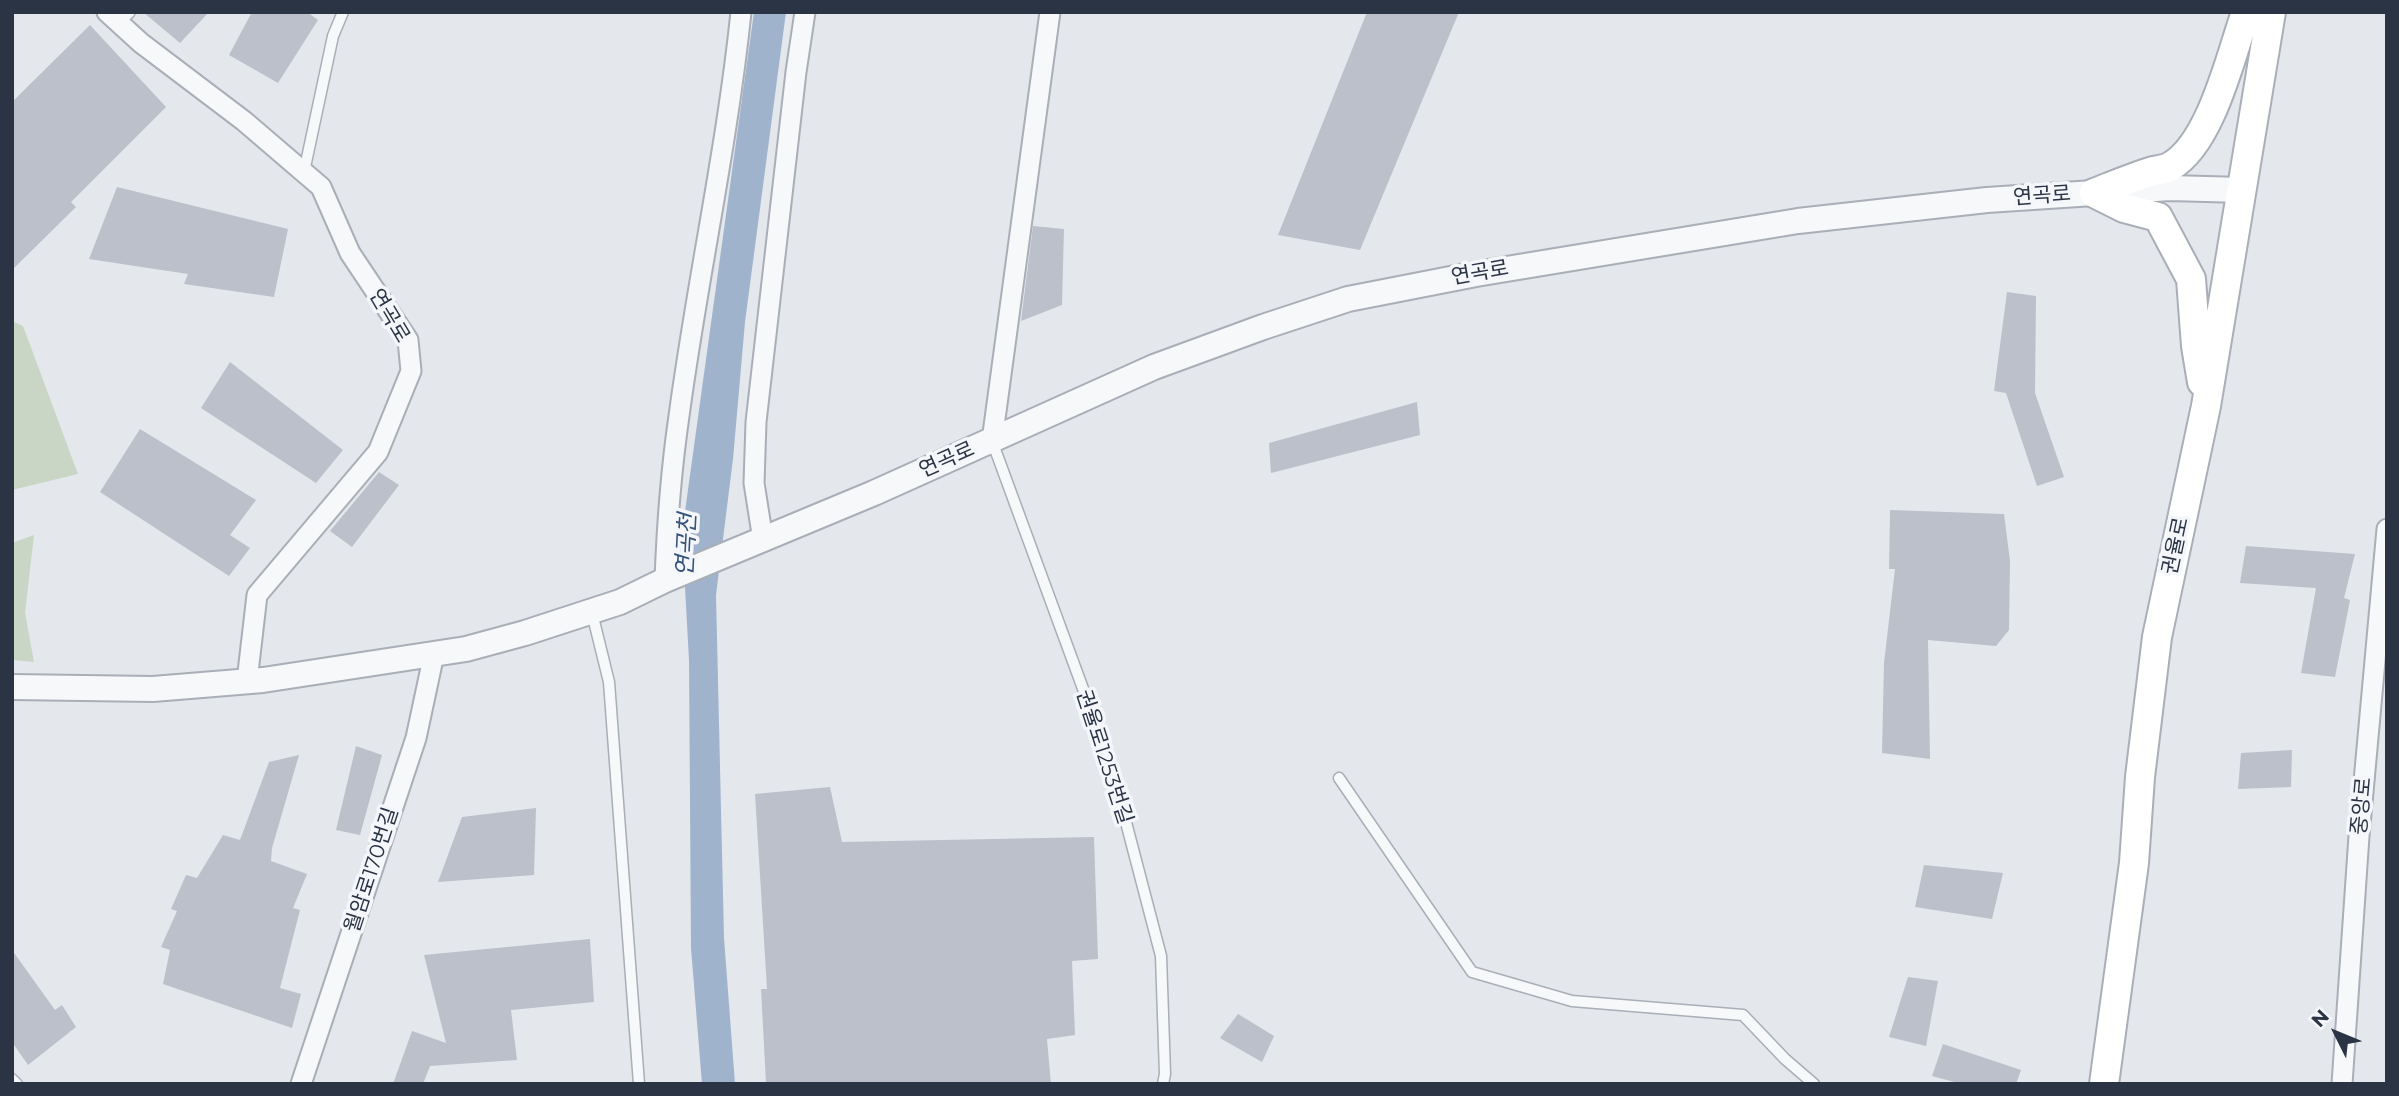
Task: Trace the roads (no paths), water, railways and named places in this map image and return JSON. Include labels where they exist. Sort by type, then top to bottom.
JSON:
[{"type":"main road","points":[[2094,193],[2170,167],[2186,153],[2202,132],[2217,98],[2246,12]]},
{"type":"main road","name":"권율로","points":[[2104,1084],[2130,890],[2157,637],[2206,406],[2270,12]]},
{"type":"main road","points":[[2094,193],[2124,208],[2158,217],[2179,253],[2191,279],[2196,346],[2206,406]]},
{"type":"street","points":[[12,687],[153,689],[247,681],[466,649],[592,613],[665,580],[668,504],[679,415],[733,90],[741,12]]},
{"type":"street","points":[[763,540],[754,483],[756,422],[805,12]]},
{"type":"street","points":[[992,441],[1050,12]]},
{"type":"street","name":"연곡로","points":[[119,16],[141,43],[244,121],[321,187],[350,253],[408,340],[411,372],[378,452],[257,595],[247,681]]},
{"type":"street","name":"연곡로","points":[[665,580],[992,441],[1154,367],[1348,299],[1476,274],[1798,220],[1987,200],[2171,188],[2242,190]]},
{"type":"street","name":"중앙로","points":[[2342,1084],[2359,836],[2387,529]]},
{"type":"street","name":"월암로170번길","points":[[301,1084],[416,738],[434,654]]},
{"type":"lane","points":[[304,172],[333,36],[343,12]]},
{"type":"lane","name":"권율로1253번길","points":[[992,441],[1111,765],[1161,956],[1165,1074],[1163,1084]]},
{"type":"lane","points":[[592,613],[609,682],[639,1084]]},
{"type":"lane","points":[[1339,778],[1472,972],[1572,1001],[1743,1015],[1785,1059],[1814,1084]]},
{"type":"lane","points":[[12,1079],[17,1084]]},
{"type":"water","name":"연곡천","points":[[754,12],[786,12],[745,322],[733,459],[716,595],[724,938],[735,1084],[702,1084],[691,948],[689,660],[682,533]]}]
